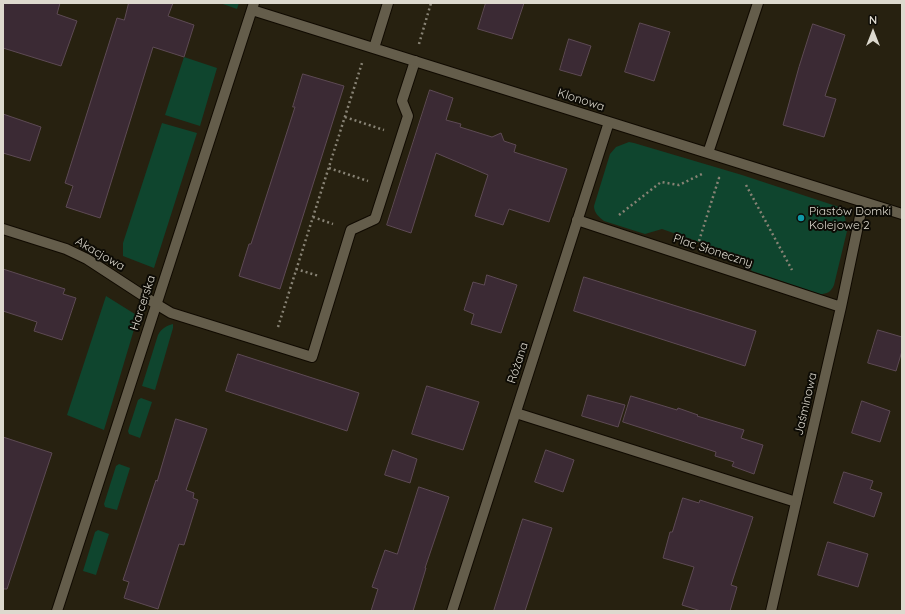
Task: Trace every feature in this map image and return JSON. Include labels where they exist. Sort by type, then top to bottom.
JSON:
[{"type":"street","points":[[374,48],[388,3]]},
{"type":"street","points":[[708,153],[758,3]]},
{"type":"street","name":"Klonowa","points":[[253,6],[374,48],[902,214]]},
{"type":"street","name":"Harcerska","points":[[57,611],[253,6]]},
{"type":"street","points":[[385,186],[408,116],[402,101],[415,61]]},
{"type":"street","name":"Różana","points":[[452,611],[609,122]]},
{"type":"street","name":"Akacjowa","points":[[3,229],[66,249],[87,259],[171,313],[312,357],[351,230],[375,219],[385,186]]},
{"type":"street","name":"Jaśminowa","points":[[771,611],[841,307],[863,202]]},
{"type":"street","name":"Plac Słoneczny","points":[[577,220],[841,307]]},
{"type":"street","points":[[516,413],[796,502]]},
{"type":"path","points":[[418,46],[431,3]]},
{"type":"path","points":[[272,344],[363,61]]},
{"type":"path","points":[[345,116],[401,136]]},
{"type":"path","points":[[329,168],[385,186]]},
{"type":"path","points":[[606,229],[608,223],[661,182],[679,185],[702,173],[708,174]]},
{"type":"path","points":[[694,259],[719,178],[713,176]]},
{"type":"path","points":[[744,183],[800,287],[798,293]]},
{"type":"green space","points":[[220,3],[239,3],[237,9]]},
{"type":"green space","points":[[184,57],[217,68],[200,126],[165,115]]},
{"type":"green space","points":[[162,123],[197,133],[154,268],[123,256],[123,243]]},
{"type":"green space","points":[[629,142],[742,175],[839,207],[845,217],[847,231],[832,289],[827,293],[820,294],[752,271],[738,255],[662,229],[645,234],[604,221],[596,213],[594,206],[610,154],[616,147]]},
{"type":"green space","points":[[106,296],[138,316],[104,430],[67,415]]},
{"type":"green space","points":[[173,324],[155,390],[142,386],[158,335],[164,328]]},
{"type":"green space","points":[[141,398],[152,402],[140,438],[129,434],[128,431],[138,400]]},
{"type":"green space","points":[[119,464],[130,468],[117,510],[105,507],[104,504],[116,466]]},
{"type":"green space","points":[[98,530],[109,534],[96,575],[83,571],[95,532]]},
{"type":"building","points":[[3,3],[60,3],[57,14],[77,21],[61,66],[3,48]]},
{"type":"building","points":[[129,3],[173,3],[168,16],[194,25],[184,57],[153,47],[100,218],[66,207],[73,186],[65,183],[117,18],[124,20]]},
{"type":"building","points":[[486,3],[524,3],[512,39],[478,29]]},
{"type":"building","points":[[640,23],[670,32],[654,81],[625,72]]},
{"type":"building","points":[[813,24],[845,35],[825,96],[836,99],[824,137],[783,125]]},
{"type":"building","points":[[569,39],[591,46],[581,76],[560,70]]},
{"type":"building","points":[[303,74],[344,86],[280,289],[239,276],[249,244],[251,244],[295,107],[293,107]]},
{"type":"building","points":[[430,90],[453,98],[446,120],[461,124],[460,127],[492,137],[501,133],[504,141],[516,145],[514,152],[567,169],[549,222],[509,209],[503,225],[475,216],[488,175],[436,153],[411,233],[387,225]]},
{"type":"building","points":[[3,114],[41,127],[30,161],[3,153]]},
{"type":"building","points":[[3,269],[65,289],[63,294],[76,298],[62,340],[34,331],[37,322],[3,311]]},
{"type":"building","points":[[487,275],[517,285],[501,333],[471,324],[474,314],[464,310],[473,282],[484,285]]},
{"type":"building","points":[[584,277],[756,331],[745,366],[574,311]]},
{"type":"building","points":[[878,330],[902,337],[902,351],[896,371],[868,363]]},
{"type":"building","points":[[238,354],[359,393],[347,431],[226,391]]},
{"type":"building","points":[[427,386],[479,402],[463,450],[412,434]]},
{"type":"building","points":[[588,395],[625,405],[618,427],[582,416]]},
{"type":"building","points":[[631,396],[677,410],[678,408],[698,415],[697,416],[744,430],[741,438],[763,445],[754,474],[732,466],[734,462],[715,456],[716,452],[623,422]]},
{"type":"building","points":[[862,401],[890,411],[880,442],[852,433]]},
{"type":"building","points":[[176,419],[207,429],[186,490],[194,493],[193,498],[198,500],[184,545],[179,544],[158,609],[124,598],[129,582],[123,580],[156,480],[157,481]]},
{"type":"building","points":[[3,437],[52,453],[7,589],[3,589]]},
{"type":"building","points":[[393,450],[417,459],[410,483],[385,475]]},
{"type":"building","points":[[546,450],[574,460],[563,492],[535,482]]},
{"type":"building","points":[[844,472],[873,481],[870,489],[882,493],[874,517],[834,503]]},
{"type":"building","points":[[419,487],[449,497],[425,568],[413,611],[371,611],[378,589],[372,587],[385,550],[397,554]]},
{"type":"building","points":[[683,498],[699,503],[700,500],[753,517],[731,585],[737,587],[730,611],[701,611],[682,605],[694,567],[663,558],[670,532],[672,532]]},
{"type":"building","points":[[523,519],[552,528],[525,611],[494,611]]},
{"type":"building","points":[[828,542],[868,554],[858,587],[818,575]]},
{"type":"place","name":"Piastów Domki Kolejowe 2","points":[[801,218]]}]
